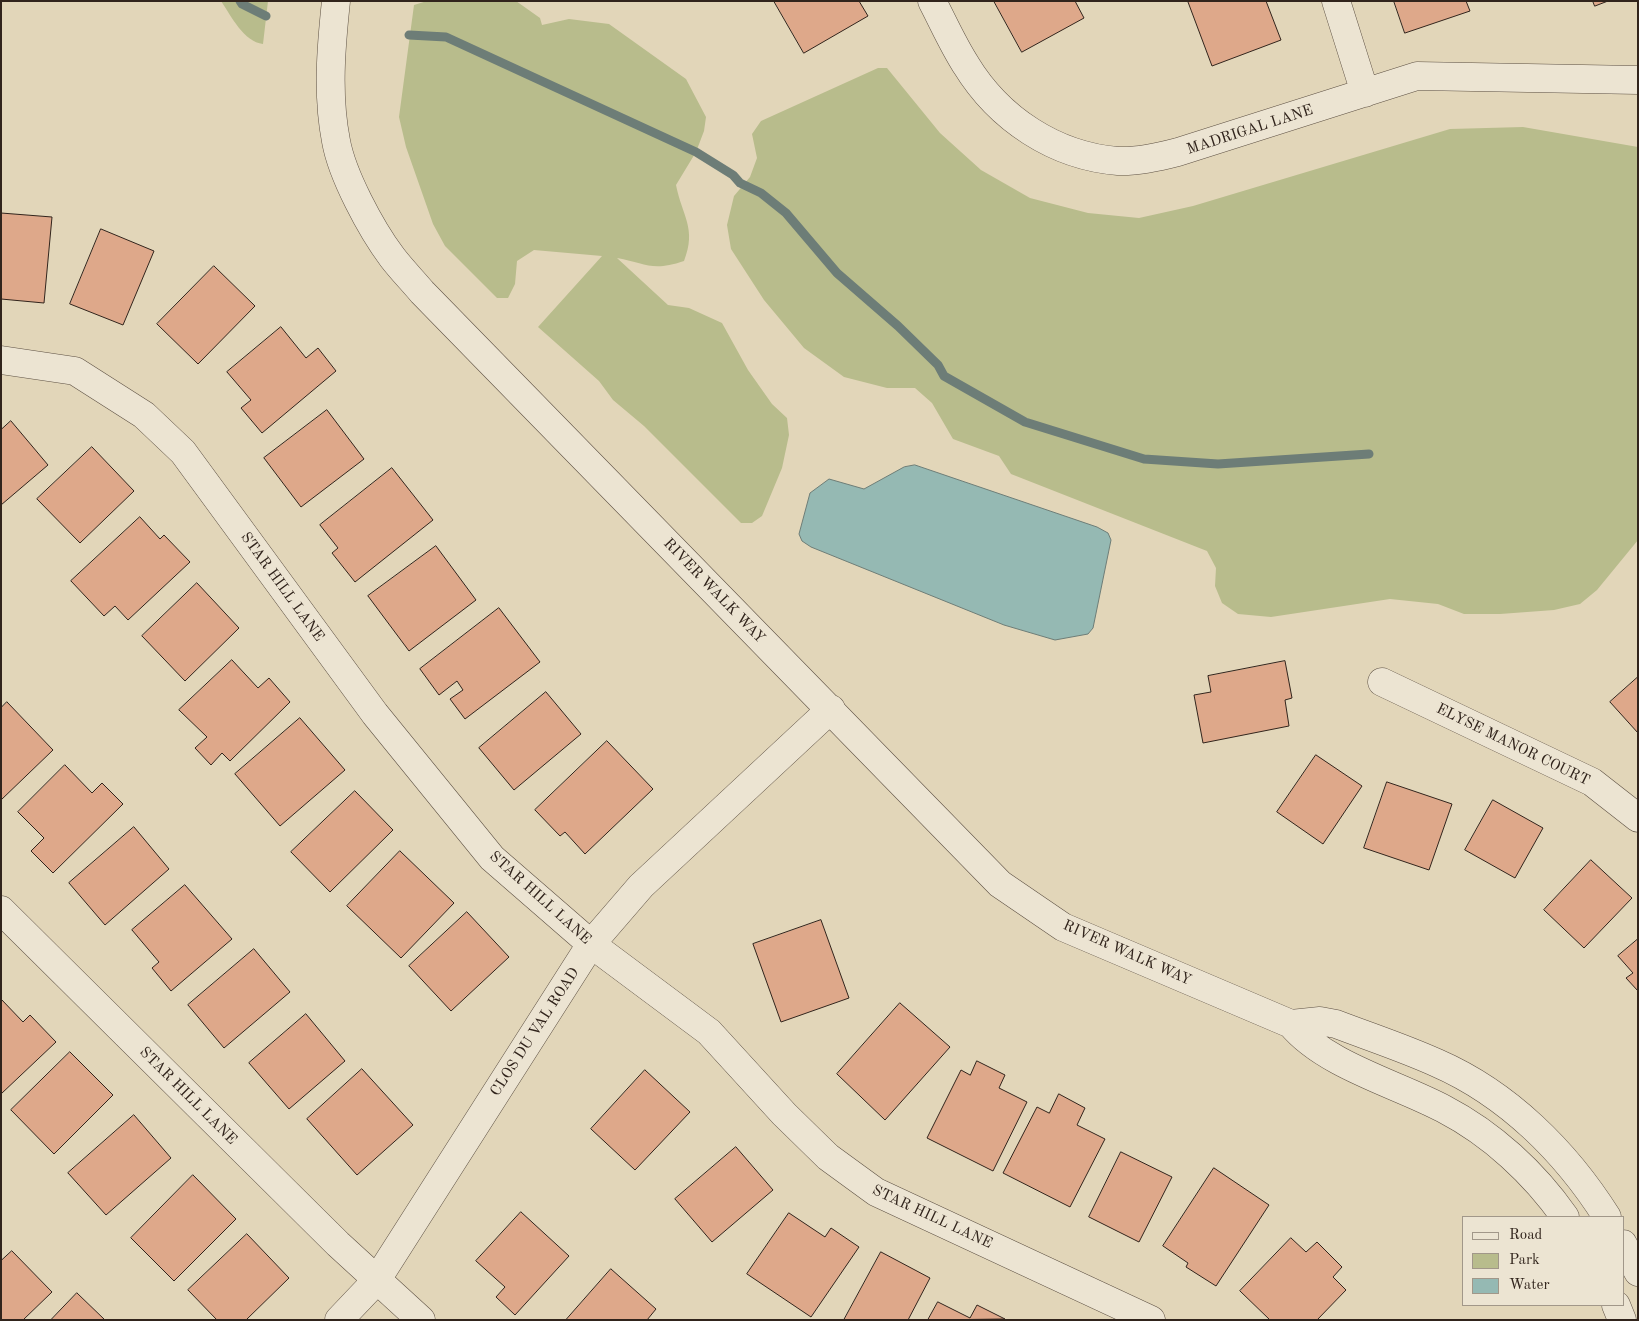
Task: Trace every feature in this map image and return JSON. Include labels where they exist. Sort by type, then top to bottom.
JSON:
[{"type":"street","name":"RIVER WALK WAY","points":[[336,1],[331,52],[331,104],[336,143],[355,194],[392,257],[422,292],[1000,884],[1063,927],[1291,1024],[1316,1048],[1444,1109],[1493,1141],[1538,1184],[1564,1216]]},
{"type":"street","name":"MADRIGAL LANE","points":[[932,1],[966,66],[1005,113],[1058,147],[1088,156],[1119,161],[1148,159],[1178,152],[1416,76],[1638,80]]},
{"type":"street","points":[[1336,1],[1365,93]]},
{"type":"street","name":"STAR HILL LANE","points":[[1,360],[75,371],[144,415],[183,452],[375,714],[492,858],[591,944],[709,1032],[784,1114],[828,1157],[876,1192],[1151,1320]]},
{"type":"street","name":"ELYSE MANOR COURT","points":[[1382,682],[1592,782],[1638,818]]},
{"type":"street","name":"CLOS DU VAL ROAD","points":[[339,1320],[376,1281],[591,944],[641,886],[831,710]]},
{"type":"street","name":"STAR HILL LANE","points":[[1,910],[376,1281],[421,1320]]},
{"type":"street","name":"RIVER WALK WAY","points":[[1291,1024],[1320,1021],[1336,1024],[1437,1063],[1464,1077],[1490,1093],[1539,1133],[1578,1175],[1606,1216]]},
{"type":"street","points":[[1624,1246],[1638,1272]]},
{"type":"street","points":[[1616,1306],[1622,1320]]},
{"type":"green space","points":[[221,1],[268,1],[263,44],[250,39],[244,33]]},
{"type":"green space","points":[[427,1],[516,1],[540,18],[542,25],[569,19],[609,24],[686,79],[706,117],[704,131],[696,152],[676,185],[689,231],[688,250],[684,261],[664,266],[649,266],[617,258],[668,305],[689,308],[722,323],[748,370],[772,404],[787,418],[789,435],[782,468],[762,516],[752,523],[741,523],[644,426],[613,400],[599,381],[538,327],[602,256],[534,250],[517,261],[515,284],[508,298],[497,298],[445,246],[433,224],[406,147],[399,117],[414,5]]},
{"type":"green space","points":[[878,68],[887,68],[940,133],[981,170],[1030,198],[1088,213],[1139,218],[1193,206],[1450,129],[1523,127],[1638,147],[1638,540],[1597,590],[1580,604],[1554,610],[1500,614],[1464,614],[1438,604],[1390,599],[1271,617],[1238,614],[1222,603],[1215,586],[1216,568],[1207,551],[1011,474],[999,456],[953,439],[932,403],[915,388],[887,388],[844,377],[804,348],[764,300],[731,249],[727,225],[734,196],[750,177],[757,158],[752,134],[761,121]]},
{"type":"water","points":[[915,465],[1097,527],[1108,533],[1111,540],[1093,628],[1088,634],[1055,640],[1004,625],[811,547],[802,541],[799,534],[810,493],[829,479],[864,489],[904,467]]},
{"type":"building","points":[[774,1],[859,1],[868,16],[804,53]]},
{"type":"building","points":[[994,1],[1075,1],[1084,18],[1022,52]]},
{"type":"building","points":[[1266,1],[1281,40],[1212,66],[1188,2]]},
{"type":"building","points":[[1394,1],[1466,1],[1470,11],[1405,33]]},
{"type":"building","points":[[1593,1],[1608,1],[1595,6]]},
{"type":"building","points":[[1,213],[52,217],[44,303],[1,299]]},
{"type":"building","points":[[101,229],[154,251],[123,325],[70,304]]},
{"type":"building","points":[[214,266],[255,306],[198,364],[157,324]]},
{"type":"building","points":[[281,327],[306,358],[318,348],[336,371],[262,433],[241,408],[251,400],[227,372]]},
{"type":"building","points":[[327,410],[364,459],[301,507],[264,458]]},
{"type":"building","points":[[11,421],[48,465],[1,505],[1,430]]},
{"type":"building","points":[[92,447],[134,491],[80,543],[37,499]]},
{"type":"building","points":[[392,468],[433,520],[355,582],[332,553],[338,548],[320,525]]},
{"type":"building","points":[[140,517],[160,539],[164,535],[190,562],[128,620],[115,606],[104,616],[71,581]]},
{"type":"building","points":[[436,546],[476,600],[409,651],[368,596]]},
{"type":"building","points":[[197,583],[239,628],[185,681],[142,636]]},
{"type":"building","points":[[499,608],[540,662],[465,719],[450,699],[463,690],[457,681],[439,695],[420,669]]},
{"type":"building","points":[[232,660],[258,688],[269,678],[290,702],[230,761],[222,753],[211,765],[195,748],[207,737],[179,710]]},
{"type":"building","points":[[1285,661],[1292,698],[1285,700],[1289,726],[1203,743],[1194,695],[1211,692],[1208,676]]},
{"type":"building","points":[[1638,677],[1638,733],[1610,702]]},
{"type":"building","points":[[546,692],[581,734],[514,790],[479,748]]},
{"type":"building","points":[[7,702],[53,750],[1,800],[1,708]]},
{"type":"building","points":[[300,718],[345,770],[280,826],[235,774]]},
{"type":"building","points":[[607,741],[653,789],[585,854],[565,832],[560,836],[535,810]]},
{"type":"building","points":[[1316,755],[1362,786],[1323,844],[1277,812]]},
{"type":"building","points":[[65,765],[92,793],[102,783],[123,804],[53,873],[31,851],[44,838],[18,812]]},
{"type":"building","points":[[1387,782],[1452,804],[1429,870],[1364,848]]},
{"type":"building","points":[[355,791],[393,830],[330,892],[291,852]]},
{"type":"building","points":[[1493,800],[1543,828],[1515,878],[1465,850]]},
{"type":"building","points":[[134,827],[169,869],[105,925],[69,883]]},
{"type":"building","points":[[400,851],[454,903],[401,958],[347,906]]},
{"type":"building","points":[[1591,860],[1632,898],[1584,948],[1544,910]]},
{"type":"building","points":[[185,885],[232,939],[171,991],[152,968],[159,962],[132,930]]},
{"type":"building","points":[[467,912],[509,957],[451,1011],[409,966]]},
{"type":"building","points":[[821,920],[849,998],[781,1022],[753,944]]},
{"type":"building","points":[[1638,939],[1638,991],[1626,978],[1633,973],[1618,956]]},
{"type":"building","points":[[254,949],[290,992],[224,1048],[188,1005]]},
{"type":"building","points":[[1,999],[23,1022],[30,1015],[56,1042],[1,1094]]},
{"type":"building","points":[[900,1003],[950,1047],[885,1120],[837,1074]]},
{"type":"building","points":[[306,1014],[345,1061],[289,1109],[249,1063]]},
{"type":"building","points":[[70,1052],[113,1095],[54,1154],[11,1110]]},
{"type":"building","points":[[977,1061],[1005,1075],[999,1088],[1027,1102],[993,1171],[927,1138],[961,1070],[970,1075]]},
{"type":"building","points":[[362,1069],[413,1125],[357,1175],[307,1119]]},
{"type":"building","points":[[645,1070],[690,1112],[635,1170],[591,1129]]},
{"type":"building","points":[[1059,1094],[1085,1108],[1077,1125],[1105,1139],[1070,1207],[1003,1173],[1037,1107],[1049,1113]]},
{"type":"building","points":[[134,1115],[171,1158],[106,1215],[68,1173]]},
{"type":"building","points":[[736,1147],[773,1190],[712,1242],[675,1199]]},
{"type":"building","points":[[1121,1152],[1172,1177],[1139,1242],[1089,1217]]},
{"type":"building","points":[[1214,1168],[1269,1205],[1216,1286],[1186,1267],[1188,1263],[1163,1246]]},
{"type":"building","points":[[193,1175],[236,1219],[174,1281],[131,1238]]},
{"type":"building","points":[[521,1212],[569,1256],[515,1315],[496,1297],[505,1287],[476,1261]]},
{"type":"building","points":[[789,1213],[825,1237],[831,1228],[859,1247],[811,1317],[747,1274]]},
{"type":"building","points":[[247,1234],[289,1278],[246,1320],[217,1320],[188,1290]]},
{"type":"building","points":[[1291,1238],[1306,1252],[1317,1242],[1342,1267],[1333,1277],[1346,1290],[1317,1320],[1270,1320],[1240,1291]]},
{"type":"building","points":[[12,1251],[52,1292],[23,1320],[1,1320],[1,1261]]},
{"type":"building","points":[[881,1252],[930,1278],[908,1320],[844,1320]]},
{"type":"building","points":[[611,1269],[656,1309],[647,1320],[566,1320]]},
{"type":"building","points":[[77,1293],[105,1320],[51,1320]]},
{"type":"building","points":[[938,1302],[970,1318],[977,1305],[1005,1319],[928,1320]]},
{"type":"waterway","points":[[240,1],[242,4],[266,16]]},
{"type":"waterway","points":[[409,35],[446,37],[696,152],[733,175],[740,183],[761,193],[786,213],[837,273],[898,326],[938,365],[944,376],[1025,422],[1144,459],[1218,464],[1369,454]]}]
